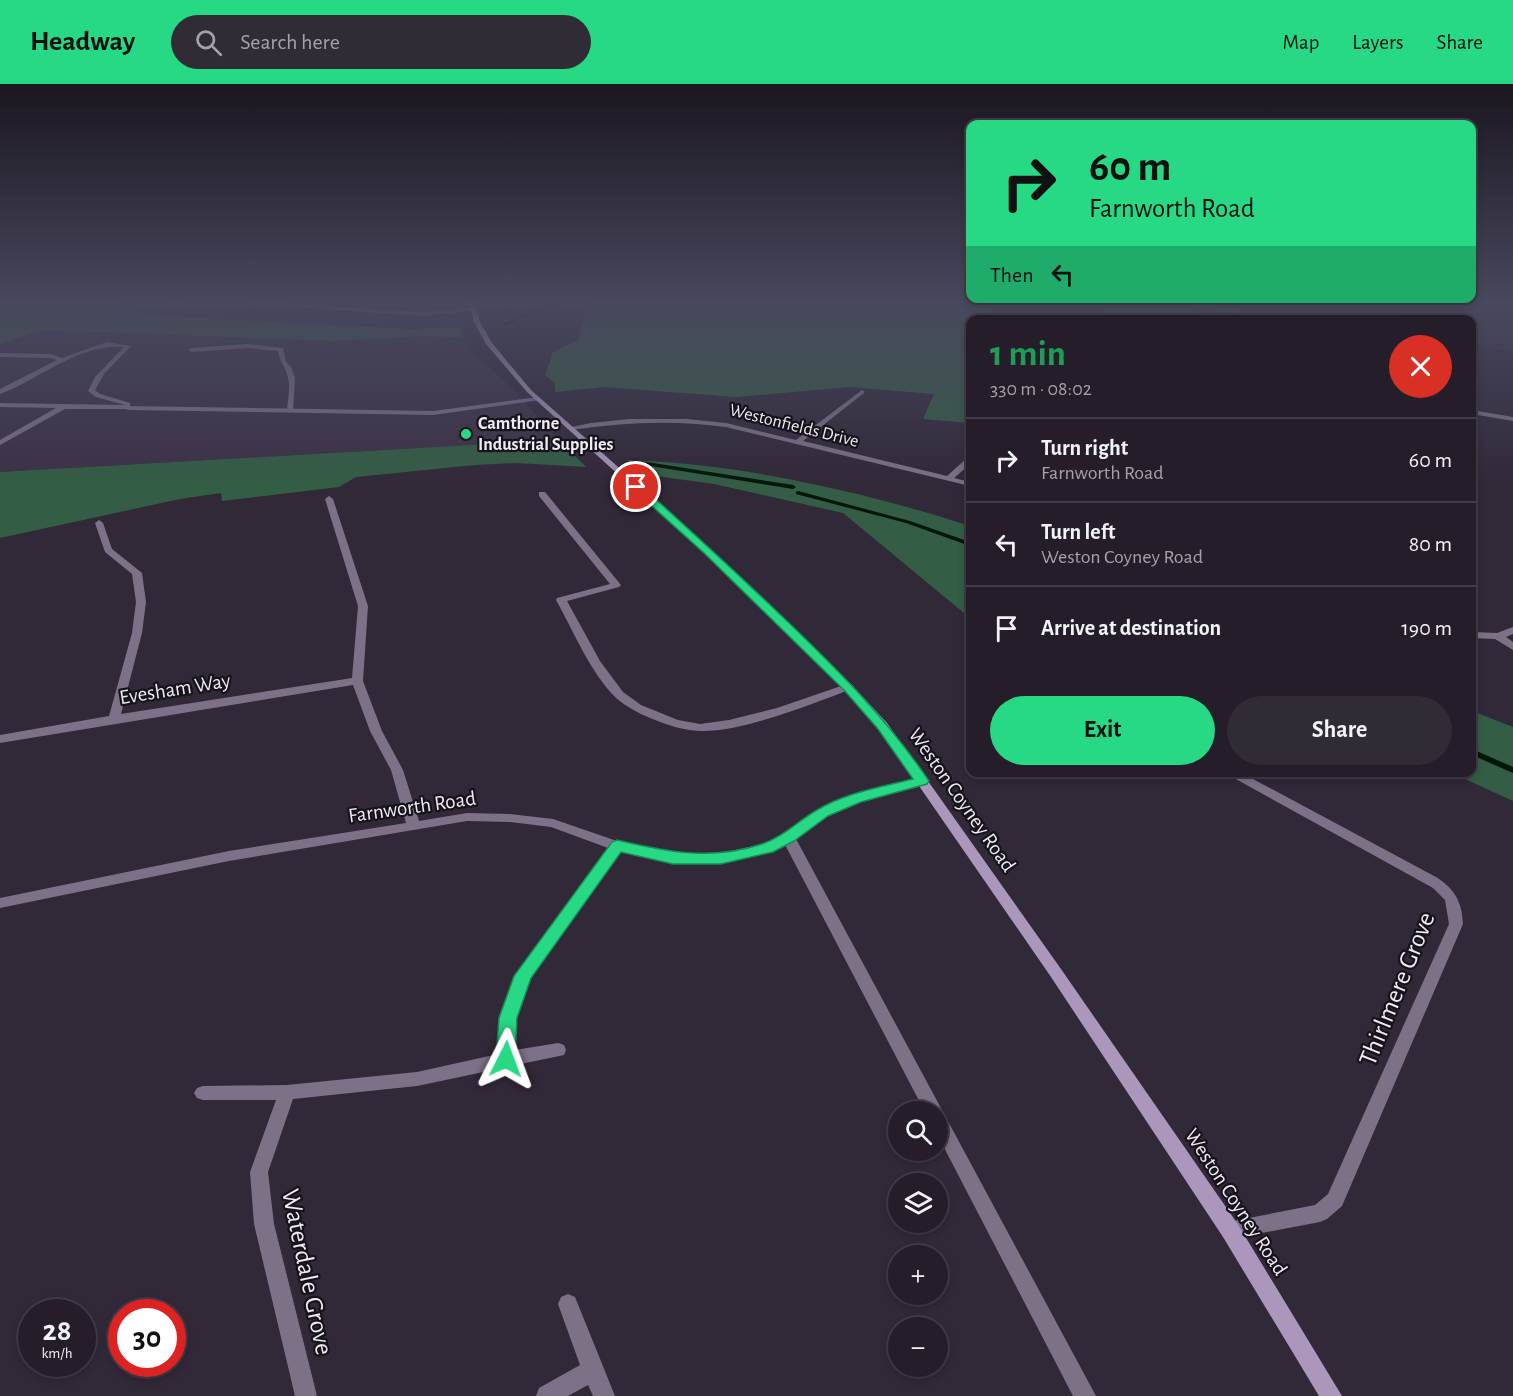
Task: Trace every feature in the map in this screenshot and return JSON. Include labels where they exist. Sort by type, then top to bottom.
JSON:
[{"type":"street","points":[[0,392],[54,364]]},
{"type":"street","points":[[112,364],[95,379],[91,391],[98,396],[124,402],[128,404],[128,408]]},
{"type":"street","points":[[286,364],[292,374],[291,410]]},
{"type":"street","name":"Weston Coyney Road","points":[[507,364],[538,399],[708,551],[848,687],[883,726],[1056,973],[1230,1230],[1331,1396]]},
{"type":"street","points":[[796,444],[862,392]]},
{"type":"street","points":[[0,405],[433,413],[538,399]]},
{"type":"street","points":[[0,443],[63,407]]},
{"type":"street","points":[[1476,413],[1513,419]]},
{"type":"street","name":"Westonfields Drive","points":[[571,428],[616,421],[690,420],[726,425],[796,444],[966,483]]},
{"type":"street","points":[[948,479],[966,463]]},
{"type":"street","points":[[542,494],[616,585],[561,600],[617,692],[629,704],[646,713],[681,724],[709,727],[757,716],[848,687]]},
{"type":"street","points":[[329,499],[363,606],[357,681],[376,730],[397,770],[414,827]]},
{"type":"street","points":[[99,523],[108,550],[137,573],[141,602],[137,633],[114,719]]},
{"type":"street","points":[[1476,635],[1498,636],[1513,630]]},
{"type":"street","points":[[1498,636],[1513,647]]},
{"type":"street","name":"Evesham Way","points":[[0,740],[114,719],[357,681]]},
{"type":"street","name":"Thirlmere Grove","points":[[1230,1230],[1320,1213],[1335,1200],[1456,924],[1456,905],[1440,885],[1238,777]]},
{"type":"street","name":"Farnworth Road","points":[[0,903],[229,856],[467,817],[510,818],[553,823],[617,846],[673,859],[721,858],[767,848],[788,837],[823,813],[856,799],[922,781]]},
{"type":"street","points":[[788,837],[928,1101]]},
{"type":"street","points":[[506,1059],[508,1018],[523,976],[617,846]]},
{"type":"street","points":[[203,1094],[287,1092],[417,1079],[558,1050]]},
{"type":"street","name":"Waterdale Grove","points":[[287,1092],[259,1172],[260,1197],[306,1396]]},
{"type":"street","points":[[948,1138],[1085,1396]]},
{"type":"street","points":[[568,1304],[604,1396]]},
{"type":"street","points":[[547,1396],[593,1370]]},
{"type":"shaded area","points":[[0,364],[485,364],[508,384],[559,440],[0,472]]},
{"type":"green space","points":[[549,364],[966,364],[966,423],[923,419],[934,394],[850,387],[736,397],[604,387],[555,392],[555,383],[545,375]]},
{"type":"green space","points":[[559,440],[586,467],[517,463],[475,465],[356,477],[339,487],[222,501],[221,493],[180,499],[0,538],[0,472]]},
{"type":"green space","points":[[627,460],[713,467],[801,481],[888,502],[966,525],[966,615],[843,513],[714,484],[641,474]]},
{"type":"green space","points":[[1476,713],[1513,727],[1513,801],[1461,777],[1476,777]]},
{"type":"waterway","points":[[634,462],[793,487]]},
{"type":"waterway","points":[[798,493],[908,522],[966,543]]},
{"type":"waterway","points":[[1476,754],[1513,770]]},
{"type":"place","name":"Camthorne Industrial Supplies","points":[[466,434]]},
{"type":"route","points":[[506,1059],[508,1018],[523,976],[617,846],[673,859],[721,858],[767,848],[788,837],[823,813],[856,799],[922,781],[883,726],[848,687],[708,551],[636,487]]}]
